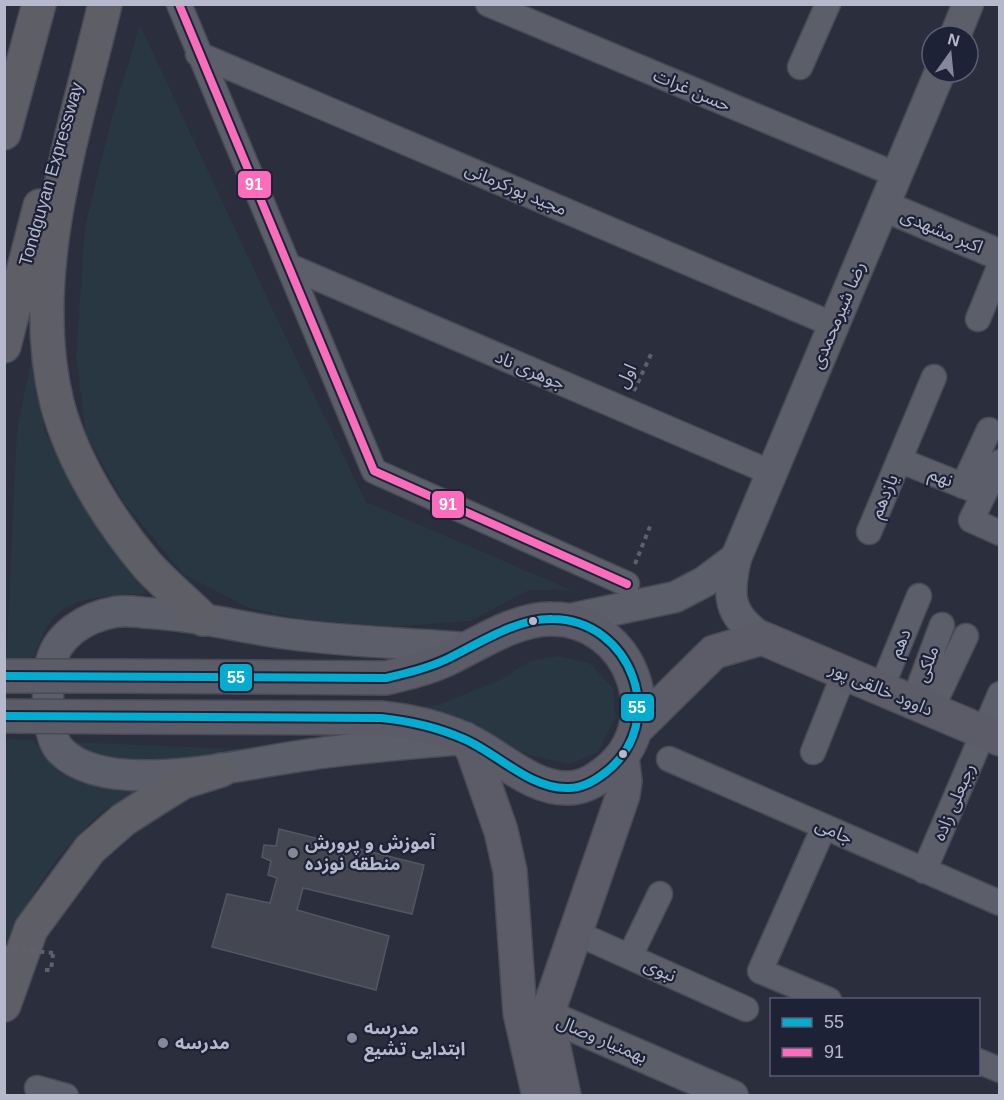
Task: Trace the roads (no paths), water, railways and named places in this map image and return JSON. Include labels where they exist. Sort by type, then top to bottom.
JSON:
[{"type":"highway","name":"Tondguyan Expressway","points":[[4,346],[60,134],[104,4]]},
{"type":"highway","points":[[104,4],[52,232],[48,337],[57,403],[85,471],[111,517],[148,566],[203,619]]},
{"type":"highway","points":[[4,57],[38,9]]},
{"type":"highway","points":[[4,133],[38,9]]},
{"type":"highway","points":[[4,1005],[31,929],[90,849],[123,820],[183,782],[221,770]]},
{"type":"main road","points":[[4,676],[386,678],[416,671],[525,624],[549,618],[571,619],[593,628],[610,640],[631,672],[639,697],[637,728]]},
{"type":"main road","points":[[4,716],[381,718],[413,722],[465,739],[547,785],[570,788],[595,781],[622,757],[637,728],[714,651],[762,638]]},
{"type":"main road","name":"داوود خالقی پور","points":[[762,638],[992,736]]},
{"type":"main road","points":[[465,739],[473,751],[486,786],[508,861],[533,1014],[539,1095]]},
{"type":"main road","points":[[533,1014],[574,932],[623,795],[625,781],[622,757]]},
{"type":"main road","name":"بهمنیار وصال","points":[[533,1014],[564,1095]]},
{"type":"street","points":[[179,4],[374,471],[627,584]]},
{"type":"street","name":"حسن غرات","points":[[488,4],[897,175]]},
{"type":"street","points":[[800,68],[828,4]]},
{"type":"street","points":[[960,24],[968,4]]},
{"type":"street","name":"مجید پورکرمانی","points":[[198,54],[834,325]]},
{"type":"street","name":"رضا شیرمحمدی","points":[[762,638],[740,619],[729,595],[736,558],[935,84]]},
{"type":"street","name":"اکبر مشهدی","points":[[884,207],[999,255]]},
{"type":"street","points":[[978,319],[999,265]]},
{"type":"street","name":"جوهری ناد","points":[[289,266],[772,474]]},
{"type":"street","points":[[899,460],[934,377]]},
{"type":"street","points":[[989,430],[973,490],[971,520],[999,533]]},
{"type":"street","name":"نهم","points":[[899,460],[973,490]]},
{"type":"street","name":"یازدهم","points":[[869,532],[899,460]]},
{"type":"street","points":[[973,490],[999,462]]},
{"type":"street","points":[[571,619],[675,597],[704,582],[736,558]]},
{"type":"street","name":"دهم","points":[[881,689],[920,596]]},
{"type":"street","points":[[465,739],[311,754],[221,770],[124,776],[95,771],[69,758],[59,749],[53,738],[49,701],[50,665],[55,651],[73,629],[86,621],[118,611],[203,619],[289,634],[469,648]]},
{"type":"street","name":"ملکی","points":[[922,707],[942,625]]},
{"type":"street","points":[[922,707],[966,636]]},
{"type":"street","points":[[813,752],[844,674]]},
{"type":"street","name":"رجبعلی زاده","points":[[924,871],[992,736],[999,694]]},
{"type":"street","name":"جامی","points":[[669,759],[999,903]]},
{"type":"street","points":[[824,827],[760,971],[827,998]]},
{"type":"street","points":[[630,956],[660,894]]},
{"type":"street","name":"نبوی","points":[[574,932],[746,1009]]},
{"type":"street","name":"بهمنیار وصال","points":[[533,1014],[733,1095]]},
{"type":"street","points":[[980,1062],[999,1070]]},
{"type":"street","points":[[37,1088],[66,1095]]},
{"type":"place","name":"آموزش و پرورش منطقه نوزده","points":[[293,853]]},
{"type":"place","name":"مدرسه ابتدایی تشیع","points":[[352,1038]]},
{"type":"place","name":"مدرسه","points":[[163,1043]]}]
